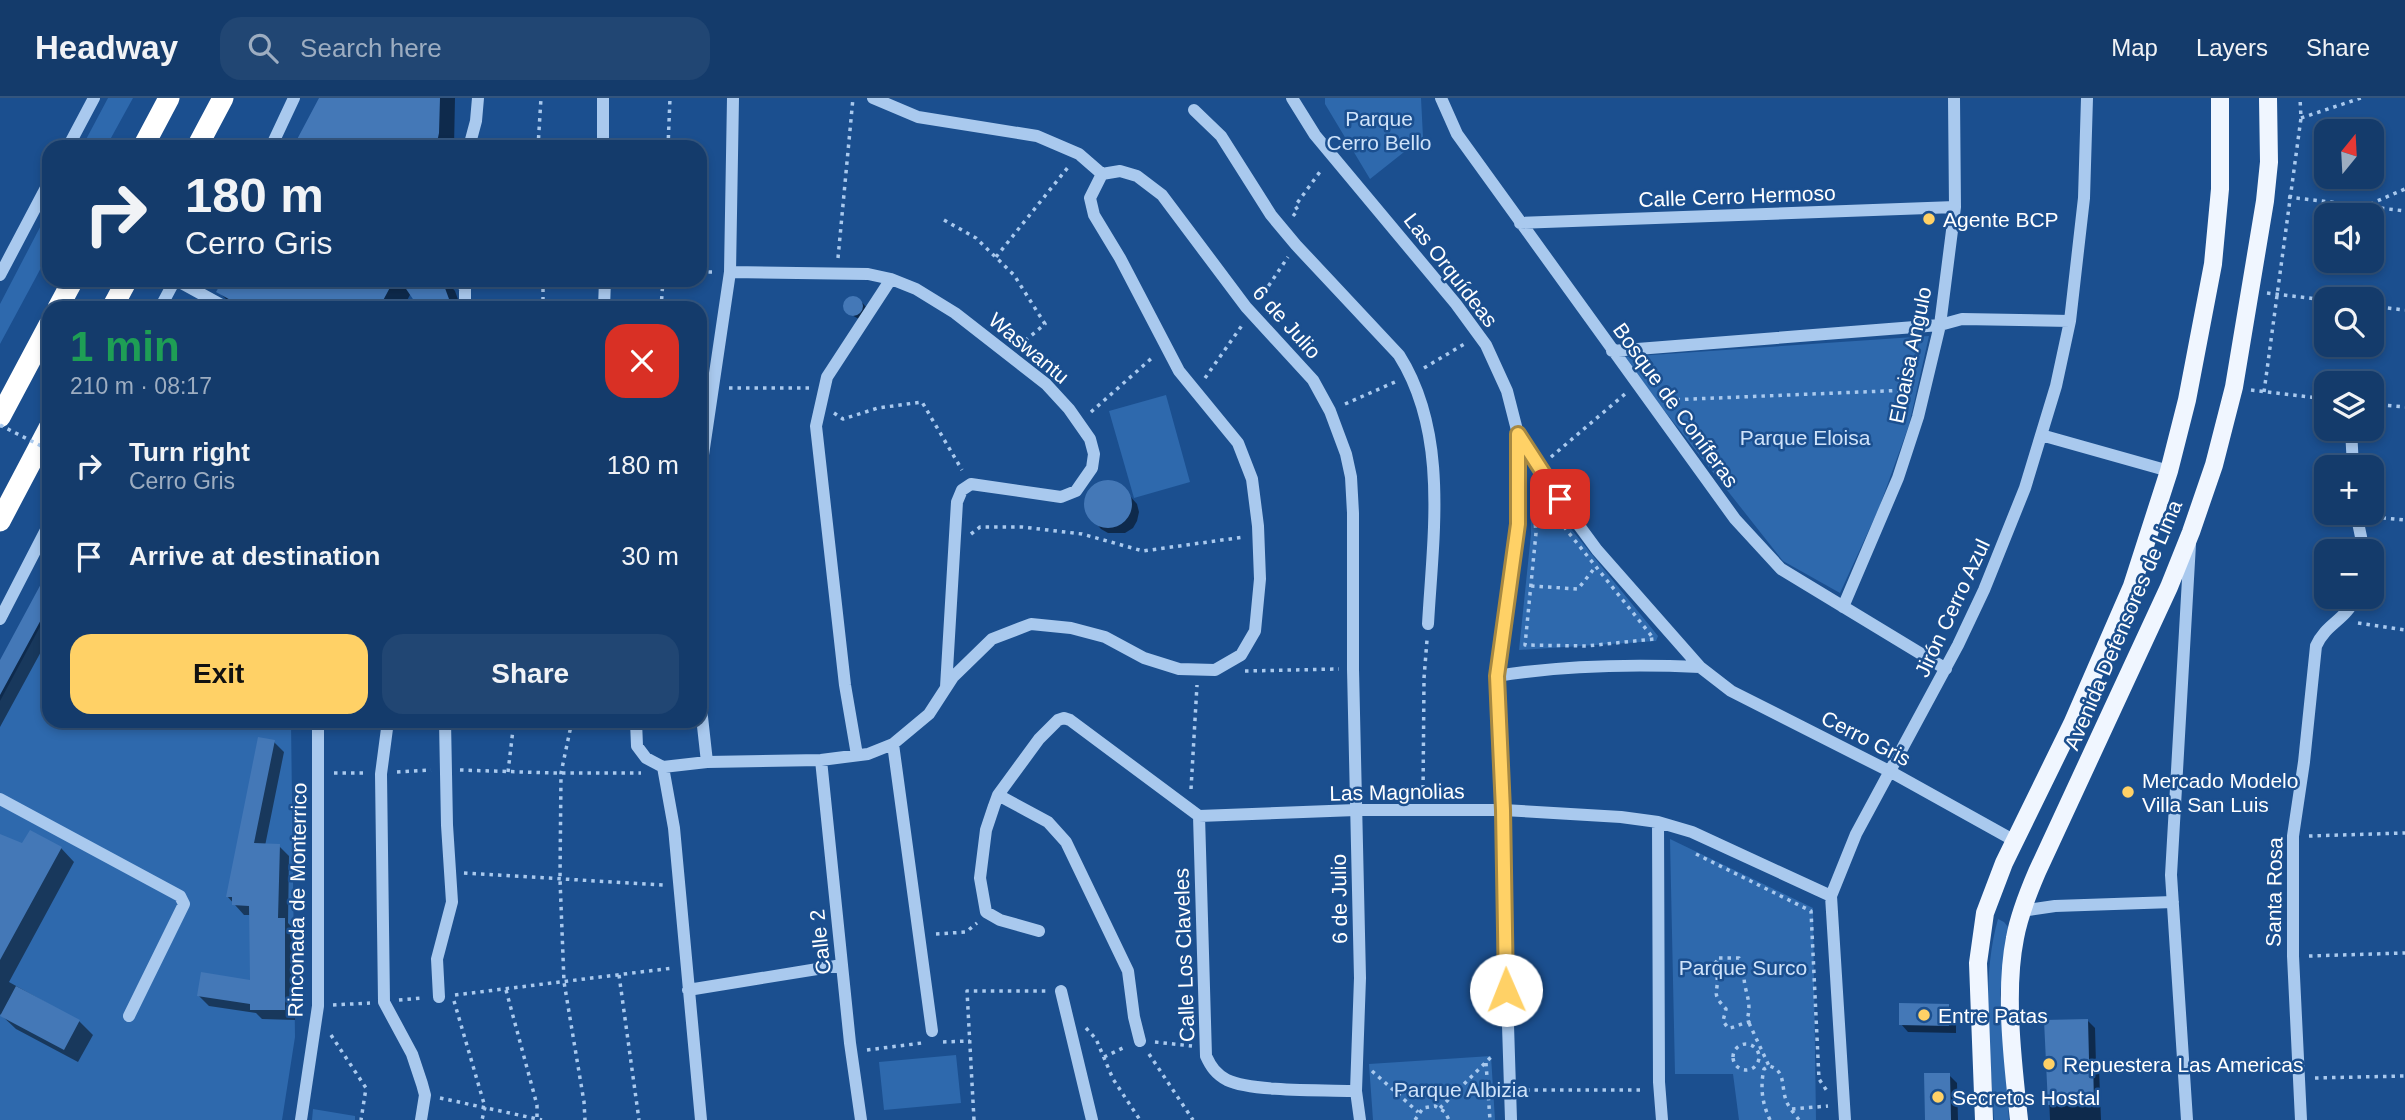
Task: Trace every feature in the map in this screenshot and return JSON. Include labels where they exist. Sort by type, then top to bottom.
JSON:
[{"type":"highway","points":[[147,140],[169,98]]},
{"type":"highway","points":[[201,140],[223,98]]},
{"type":"highway","points":[[0,418],[42,338]]},
{"type":"highway","points":[[0,521],[42,441]]},
{"type":"main road","name":"Avenida Defensores de Lima","points":[[1984,1120],[1978,963],[1985,913],[2015,841],[2072,724],[2132,586],[2169,471],[2188,400],[2213,264],[2220,189],[2220,98]]},
{"type":"main road","name":"Avenida Defensores de Lima","points":[[2019,1120],[2011,1018],[2013,951],[2021,911],[2169,587],[2214,465],[2234,387],[2265,201],[2269,162],[2268,98]]},
{"type":"street","points":[[72,140],[94,98]]},
{"type":"street","points":[[274,140],[294,98]]},
{"type":"street","points":[[471,140],[478,98]]},
{"type":"street","points":[[603,98],[603,140]]},
{"type":"street","points":[[707,428],[730,272],[733,98]]},
{"type":"street","points":[[636,728],[637,746],[646,758],[663,767],[706,762],[821,760],[868,754],[894,744],[929,714],[953,677],[992,639],[1031,624],[1071,628],[1105,637],[1144,658],[1180,669],[1215,670],[1241,655],[1255,631],[1260,579],[1259,536],[1252,479],[1238,443],[1179,371],[1120,258],[1094,215],[1090,198],[1102,174],[1079,154],[1037,136],[918,117],[873,98]]},
{"type":"street","name":"Las Orquídeas","points":[[1292,98],[1315,135],[1456,304],[1486,345],[1507,391],[1518,434],[1518,524],[1497,676],[1511,1120]]},
{"type":"street","name":"Bosque de Coníferas","points":[[1441,98],[1457,134],[1735,519],[1781,569],[1946,669]]},
{"type":"street","name":"Eloaisa Angulo","points":[[1843,607],[1898,478],[1925,389],[1940,325],[1955,207],[1954,98]]},
{"type":"street","name":"Jirón Cerro Azul","points":[[1845,1120],[1831,896],[1856,834],[1946,669],[2005,542],[2025,488],[2056,386],[2070,321],[2083,211],[2087,98]]},
{"type":"street","points":[[1194,110],[1221,136],[1271,215],[1399,355],[1411,374],[1422,401],[1432,443],[1433,517],[1428,624]]},
{"type":"street","name":"6 de Julio","points":[[1102,174],[1120,171],[1136,176],[1162,195],[1246,307],[1313,380],[1330,411],[1346,454],[1351,477],[1355,603],[1353,669],[1360,978],[1356,1091],[1360,1120]]},
{"type":"street","points":[[0,275],[4,258],[42,194]]},
{"type":"street","name":"Calle Cerro Hermoso","points":[[1520,223],[1955,207]]},
{"type":"street","name":"Waswantu","points":[[730,272],[868,274],[916,289],[955,313],[1046,384],[1090,439],[1094,454],[1092,468],[1076,491],[1061,497],[971,484]]},
{"type":"street","points":[[857,755],[845,685],[816,426],[827,377],[891,279]]},
{"type":"street","points":[[188,287],[214,301]]},
{"type":"street","points":[[1612,351],[1940,325],[1962,319],[2070,321]]},
{"type":"street","name":"Cerro Gris","points":[[1518,434],[1597,550],[1700,667],[1731,691],[1891,772],[2015,841]]},
{"type":"street","points":[[2041,435],[2169,471]]},
{"type":"street","points":[[946,688],[957,502],[962,490],[971,484]]},
{"type":"street","points":[[2187,1120],[2171,875],[2191,532]]},
{"type":"street","points":[[0,619],[42,538]]},
{"type":"street","name":"Santa Rosa","points":[[2301,1120],[2293,956],[2293,836],[2316,646],[2322,632],[2349,609]]},
{"type":"street","points":[[1497,676],[1539,669],[1650,665],[1700,667]]},
{"type":"street","points":[[1038,931],[1000,920],[986,912],[981,878],[986,830],[999,795],[1039,739],[1058,720],[1070,720],[1194,812]]},
{"type":"street","name":"Rinconada de Monterrico","points":[[301,1120],[317,1010],[318,728]]},
{"type":"street","points":[[387,728],[381,774],[384,1002],[412,1054],[425,1095],[421,1120]]},
{"type":"street","points":[[439,997],[437,959],[452,902],[445,728]]},
{"type":"street","points":[[703,728],[706,762]]},
{"type":"street","points":[[894,744],[932,1031]]},
{"type":"street","name":"Calle 2","points":[[821,760],[851,1051],[861,1120]]},
{"type":"street","points":[[663,767],[674,828],[701,1120]]},
{"type":"street","points":[[999,795],[1048,822],[1066,842],[1128,971],[1140,1041]]},
{"type":"street","points":[[0,799],[180,896],[184,904],[129,1016]]},
{"type":"street","name":"Las Magnolias","points":[[1194,812],[1503,810],[1621,817],[1658,822],[1692,832],[1831,896]]},
{"type":"street","name":"Calle Los Claveles","points":[[1194,812],[1206,1056],[1212,1069],[1227,1080],[1246,1086],[1356,1091]]},
{"type":"street","points":[[1658,822],[1662,1120]]},
{"type":"street","points":[[2021,911],[2055,906],[2173,902]]},
{"type":"street","points":[[688,990],[842,965]]},
{"type":"street","points":[[1061,991],[1092,1120]]},
{"type":"path","points":[[538,140],[541,98]]},
{"type":"path","points":[[668,140],[670,98]]},
{"type":"path","points":[[837,274],[853,98]]},
{"type":"path","points":[[2264,391],[2301,118],[2301,98]]},
{"type":"path","points":[[2301,118],[2361,98]]},
{"type":"path","points":[[996,257],[1079,154]]},
{"type":"path","points":[[1282,227],[1298,210],[1295,206],[1332,155]]},
{"type":"path","points":[[2373,203],[2405,189]]},
{"type":"path","points":[[2265,201],[2290,197],[2348,203]]},
{"type":"path","points":[[2384,208],[2405,211]]},
{"type":"path","points":[[944,220],[976,237],[1014,275],[1045,324],[1008,354]]},
{"type":"path","points":[[2251,292],[2314,298]]},
{"type":"path","points":[[2384,308],[2405,310]]},
{"type":"path","points":[[1079,422],[1166,346]]},
{"type":"path","points":[[1538,467],[1637,384]]},
{"type":"path","points":[[2234,387],[2314,397]]},
{"type":"path","points":[[713,388],[825,388],[834,414],[843,419],[878,408],[922,402],[971,484]]},
{"type":"path","points":[[1649,401],[1925,389]]},
{"type":"path","points":[[2384,405],[2405,407]]},
{"type":"path","points":[[0,425],[42,446]]},
{"type":"path","points":[[1650,665],[1654,639],[1532,487],[1536,533],[1525,645],[1587,646],[1654,639],[1668,631]]},
{"type":"path","points":[[2384,517],[2405,520]]},
{"type":"path","points":[[954,554],[969,535],[980,527],[1022,527],[1082,534],[1143,551],[1259,536]]},
{"type":"path","points":[[1531,586],[1578,589],[1596,567]]},
{"type":"path","points":[[2338,620],[2405,630]]},
{"type":"path","points":[[1423,810],[1424,678],[1428,624]]},
{"type":"path","points":[[1194,812],[1198,669]]},
{"type":"path","points":[[1215,670],[1353,669]]},
{"type":"path","points":[[508,772],[513,728]]},
{"type":"path","points":[[571,728],[561,774],[560,879],[564,982],[584,1101],[584,1120]]},
{"type":"path","points":[[445,769],[637,774],[663,767]]},
{"type":"path","points":[[2293,836],[2405,832]]},
{"type":"path","points":[[1694,853],[1811,911],[1819,1079],[1828,1091],[1828,1106]]},
{"type":"path","points":[[450,872],[679,886]]},
{"type":"path","points":[[919,934],[966,932],[975,926],[986,912]]},
{"type":"path","points":[[2293,956],[2405,953]]},
{"type":"path","points":[[1749,1023],[1739,1023],[1728,1028],[1723,1021],[1726,1009],[1719,1003],[1716,993],[1718,977],[1714,965],[1719,958],[1739,958],[1743,965],[1750,1000],[1747,1020],[1749,1023],[1762,1047],[1769,1066],[1777,1069],[1783,1080],[1787,1102],[1798,1120]]},
{"type":"path","points":[[482,1120],[485,1107],[453,995],[685,967]]},
{"type":"path","points":[[620,975],[639,1120]]},
{"type":"path","points":[[425,1095],[539,1120],[506,989]]},
{"type":"path","points":[[974,1120],[967,991],[1061,991]]},
{"type":"path","points":[[361,1120],[366,1088],[317,1010],[439,997]]},
{"type":"path","points":[[1070,1027],[1088,1029],[1096,1040],[1113,1079],[1140,1120]]},
{"type":"path","points":[[851,1051],[970,1041]]},
{"type":"path","points":[[1140,1041],[1193,1120]]},
{"type":"path","points":[[1440,1108],[1507,1041]]},
{"type":"path","points":[[1756,1049],[1756,1065],[1746,1070],[1736,1065],[1733,1054],[1736,1049],[1746,1044],[1756,1049],[1762,1047]]},
{"type":"path","points":[[1357,1057],[1418,1112]]},
{"type":"path","points":[[1486,1063],[1490,1120]]},
{"type":"path","points":[[1769,1066],[1764,1069],[1762,1099],[1770,1120]]},
{"type":"path","points":[[2299,1078],[2405,1076]]},
{"type":"path","points":[[1510,1090],[1660,1089]]},
{"type":"path","points":[[1792,1109],[1844,1105]]},
{"type":"path","points":[[1415,1120],[1418,1112],[1429,1106],[1440,1108],[1449,1120]]},
{"type":"green space","points":[[108,98],[133,98],[110,140],[86,140]]},
{"type":"green space","name":"Parque Cerro Bello","points":[[1325,98],[1421,98],[1423,137],[1370,179],[1325,104]]},
{"type":"green space","points":[[42,223],[42,266],[0,344],[0,304]]},
{"type":"green space","name":"Parque Eloisa","points":[[1929,336],[1909,425],[1879,508],[1840,593],[1783,561],[1622,357]]},
{"type":"green space","points":[[1166,395],[1190,482],[1134,498],[1109,411]]},
{"type":"green space","points":[[1533,482],[1658,636],[1656,641],[1519,650],[1531,534],[1530,485]]},
{"type":"green space","points":[[42,623],[42,728],[291,728],[295,1037],[282,1120],[0,1120],[0,701]]},
{"type":"green space","name":"Parque Surco","points":[[1670,839],[1813,908],[1816,1120],[1739,1120],[1733,1074],[1675,1074]]},
{"type":"green space","points":[[1998,919],[2008,927],[2000,995],[2009,1120],[1994,1120],[1989,1045],[1989,968]]},
{"type":"green space","points":[[956,1055],[961,1103],[884,1110],[879,1062]]},
{"type":"green space","name":"Parque Albizia","points":[[1491,1056],[1495,1120],[1373,1120],[1369,1064]]},
{"type":"green space","points":[[313,1109],[355,1116],[355,1120],[312,1120]]},
{"type":"building","points":[[319,98],[440,98],[438,140],[297,140]]},
{"type":"building","points":[[219,287],[390,287],[383,301],[232,301],[216,292]]},
{"type":"building","points":[[405,287],[445,287],[449,299],[449,301],[414,301]]},
{"type":"building","points":[[853,296],[860,299],[863,306],[860,313],[853,316],[846,313],[843,306],[846,299]]},
{"type":"building","points":[[1108,480],[1125,487],[1132,504],[1125,521],[1108,528],[1091,521],[1084,504],[1091,487]]},
{"type":"building","points":[[42,582],[42,618],[0,695],[0,660]]},
{"type":"building","points":[[258,737],[275,740],[254,843],[280,844],[278,918],[285,918],[285,1010],[250,1010],[250,1004],[197,996],[201,972],[250,980],[249,906],[232,905],[232,897],[226,897]]},
{"type":"building","points":[[30,830],[62,847],[0,960],[0,834],[22,843]]},
{"type":"building","points":[[16,986],[80,1020],[64,1050],[0,1016]]},
{"type":"building","name":"Entre Patas","points":[[1899,1003],[1949,1004],[1949,1026],[1899,1025]]},
{"type":"building","points":[[2088,1019],[2089,1059],[2093,1059],[2094,1103],[2048,1105],[2044,1020]]},
{"type":"building","name":"Secretos Hostal","points":[[1924,1073],[1950,1073],[1951,1120],[1925,1120]]},
{"type":"place","name":"Agente BCP","points":[[1929,219]]},
{"type":"place","name":"Mercado Modelo Villa San Luis","points":[[2128,792]]},
{"type":"place","name":"Entre Patas","points":[[1924,1015]]},
{"type":"place","name":"Repuestera Las Americas","points":[[2049,1064]]},
{"type":"place","name":"Secretos Hostal","points":[[1938,1097]]},
{"type":"route","points":[[1506,990],[1503,810],[1497,676],[1518,524],[1518,434],[1560,499]]}]
